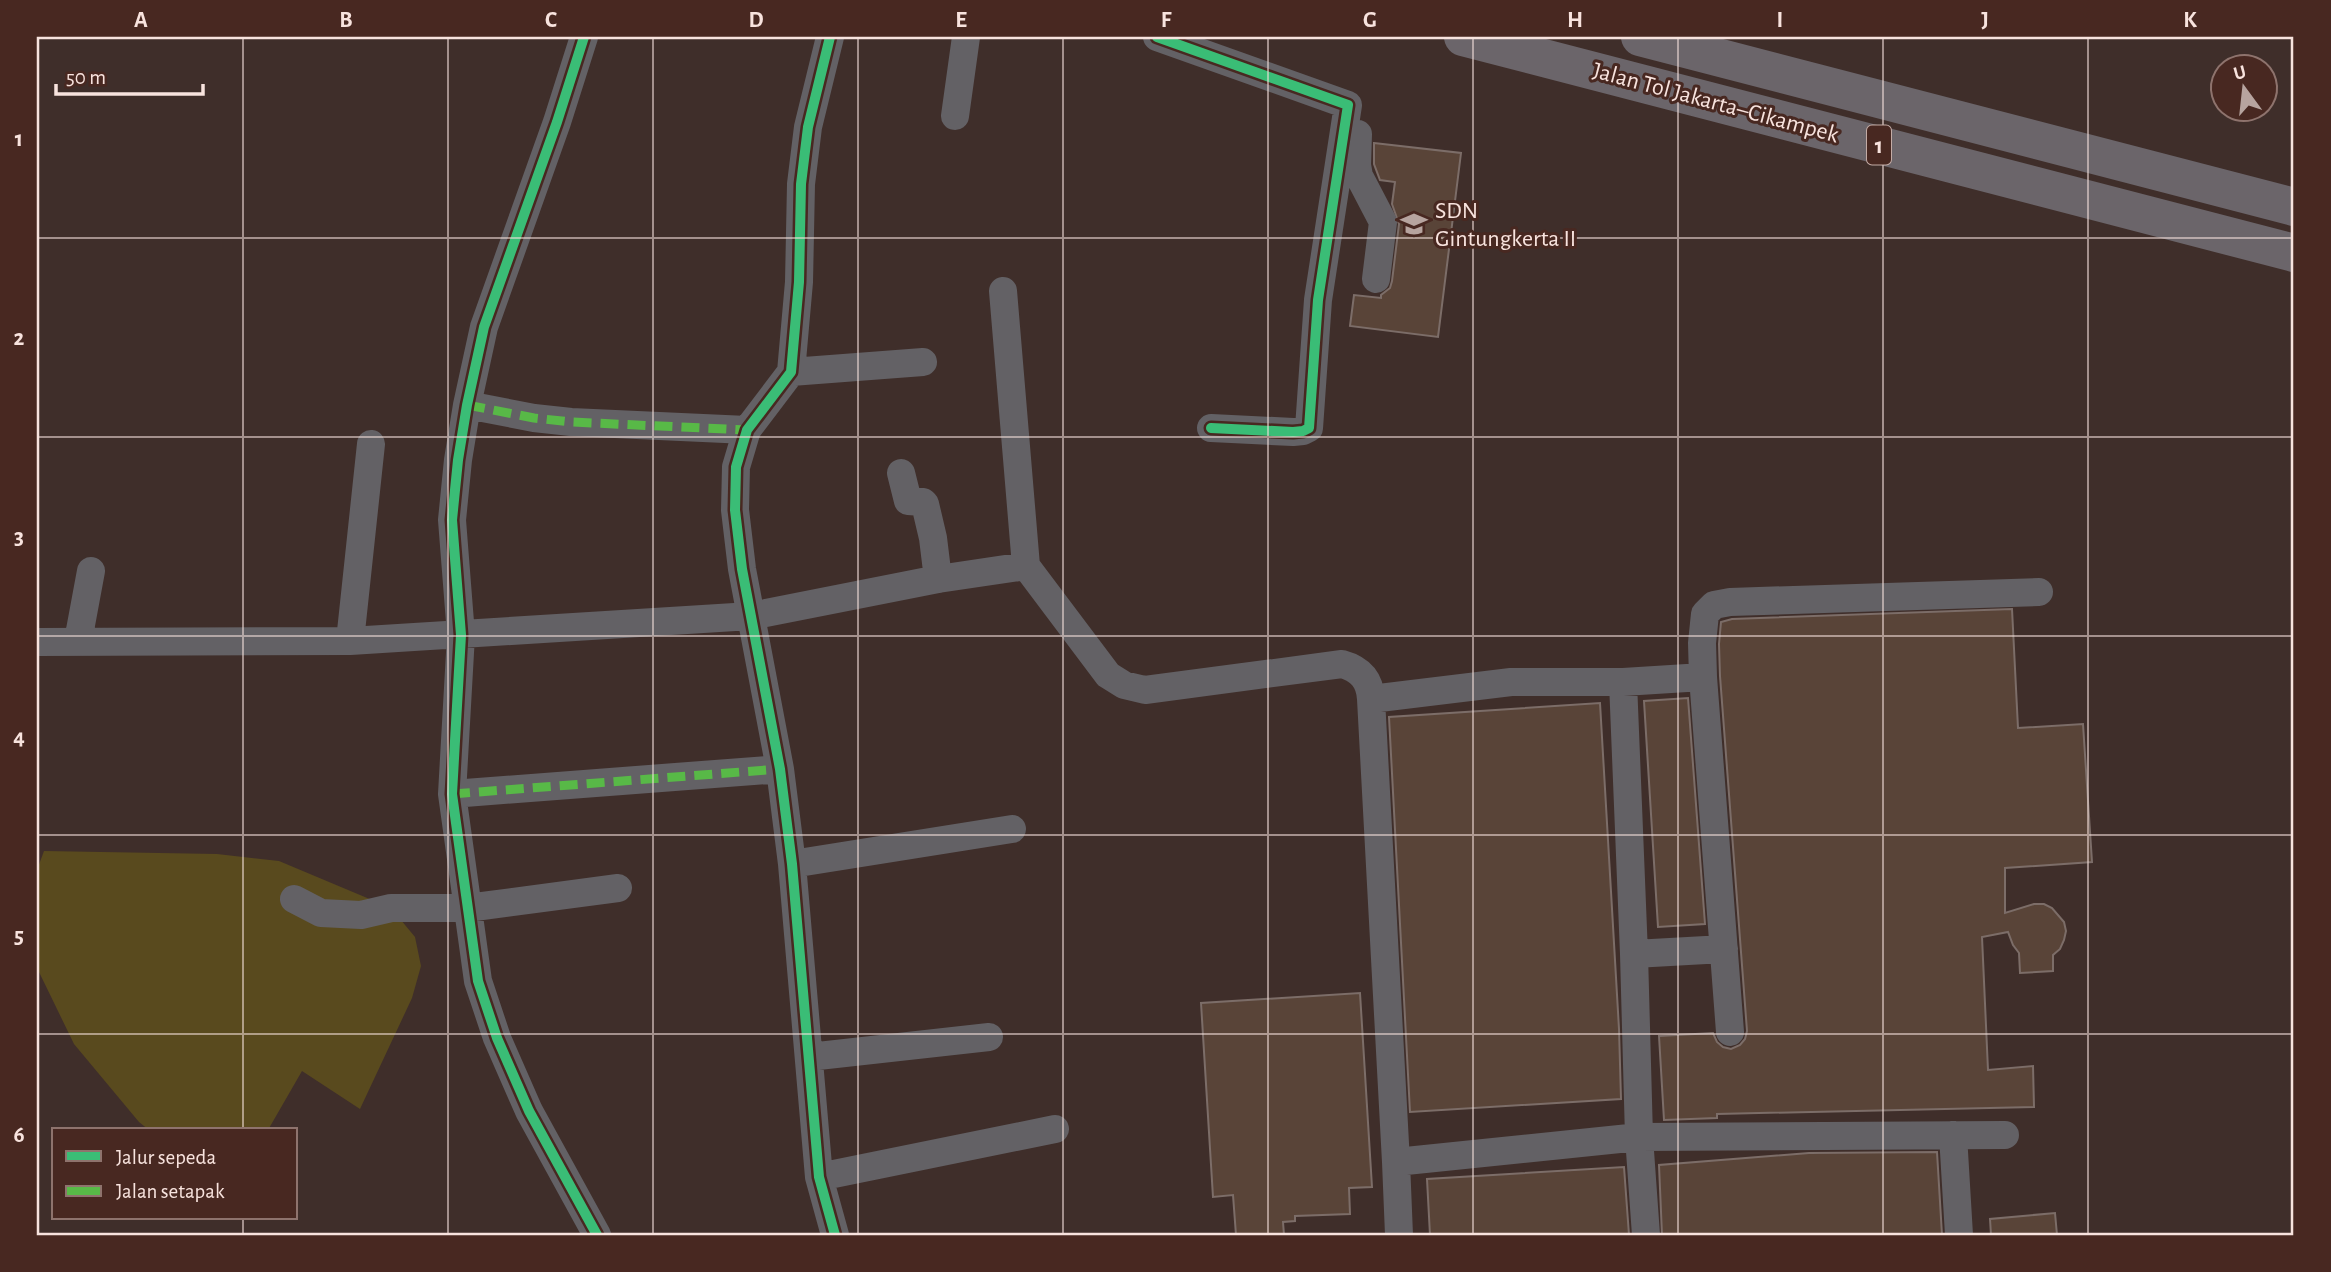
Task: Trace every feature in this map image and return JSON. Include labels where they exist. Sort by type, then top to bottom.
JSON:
[{"type":"highway","name":"Jalan Tol Jakarta–Cikampek","points":[[1463,37],[2294,253]]},
{"type":"highway","name":"Jalan Tol Jakarta–Cikampek","points":[[1640,37],[2294,207]]},
{"type":"street","points":[[584,37],[557,122],[484,327],[467,405],[452,520],[461,635],[452,794],[478,981],[497,1038],[529,1111],[597,1235]]},
{"type":"street","points":[[830,37],[808,127],[801,184],[799,282],[791,372],[747,430],[736,467],[735,510],[751,616],[780,769],[792,864],[819,1177],[835,1235]]},
{"type":"street","points":[[955,116],[966,37]]},
{"type":"street","points":[[1157,37],[1348,105],[1358,130],[1359,176],[1383,222],[1376,279]]},
{"type":"street","points":[[1211,428],[1293,432],[1309,428],[1318,300],[1348,105]]},
{"type":"street","points":[[1003,291],[1026,566],[1108,676],[1124,685],[1144,690],[1342,664],[1354,668],[1370,687],[1399,1235]]},
{"type":"street","points":[[791,372],[923,362]]},
{"type":"street","points":[[467,405],[571,422],[747,430]]},
{"type":"street","points":[[350,641],[371,444]]},
{"type":"street","points":[[901,473],[908,501],[925,504],[938,579]]},
{"type":"street","points":[[37,642],[350,641],[751,616],[938,579],[1026,566]]},
{"type":"street","points":[[78,640],[91,571]]},
{"type":"street","points":[[1730,1032],[1703,677],[1705,614],[1714,606],[1730,602],[2039,592]]},
{"type":"street","points":[[1371,699],[1511,682],[1623,682],[1703,677]]},
{"type":"street","points":[[1623,682],[1639,1136],[1646,1235]]},
{"type":"street","points":[[452,794],[780,769]]},
{"type":"street","points":[[792,864],[1012,829]]},
{"type":"street","points":[[294,899],[321,913],[361,915],[391,908],[467,908],[618,888]]},
{"type":"street","points":[[1634,954],[1724,949]]},
{"type":"street","points":[[809,1057],[989,1037]]},
{"type":"street","points":[[819,1177],[1055,1129]]},
{"type":"street","points":[[1953,1135],[1959,1235]]},
{"type":"street","points":[[1396,1161],[1639,1136],[2005,1135]]},
{"type":"shaded area","points":[[44,851],[217,854],[279,861],[391,908],[415,937],[421,966],[412,998],[360,1109],[302,1071],[269,1128],[146,1128],[74,1044],[39,972],[37,870]]},
{"type":"building","name":"SDN Gintungkerta II","points":[[1374,143],[1461,153],[1438,337],[1350,326],[1354,295],[1381,298],[1390,288],[1392,281],[1399,224],[1392,204],[1395,182],[1380,180],[1374,164]]},
{"type":"building","points":[[2012,609],[2018,728],[2083,724],[2092,862],[2005,868],[2005,913],[2034,904],[2044,904],[2052,908],[2064,922],[2064,940],[2053,955],[2053,971],[2020,973],[2019,953],[2008,932],[1982,937],[1988,1070],[2033,1066],[2034,1107],[1717,1114],[1717,1118],[1664,1120],[1659,1036],[1713,1033],[1717,1042],[1731,1049],[1740,1045],[1747,1031],[1720,676],[1721,622],[1732,619]]},
{"type":"building","points":[[1688,698],[1705,924],[1658,927],[1644,701]]},
{"type":"building","points":[[1600,703],[1621,1099],[1410,1112],[1389,717]]},
{"type":"building","points":[[1360,993],[1372,1187],[1349,1188],[1350,1214],[1295,1216],[1295,1221],[1283,1222],[1284,1235],[1236,1235],[1233,1195],[1213,1197],[1201,1003]]},
{"type":"building","points":[[1937,1152],[1942,1235],[1662,1235],[1659,1165],[1809,1153]]},
{"type":"building","points":[[1624,1167],[1629,1235],[1430,1235],[1427,1179]]},
{"type":"building","points":[[2055,1213],[2057,1235],[1991,1235],[1990,1219]]},
{"type":"marked path","points":[[467,405],[571,422],[747,430]]},
{"type":"marked path","points":[[452,794],[780,769]]},
{"type":"cycle path","points":[[584,37],[557,122],[484,327],[467,405],[452,520],[461,635],[452,794],[478,981],[497,1038],[529,1111],[597,1235]]},
{"type":"cycle path","points":[[830,37],[808,127],[801,184],[799,282],[791,372],[747,430],[736,467],[735,510],[742,569],[780,769],[792,864],[819,1177],[835,1235]]},
{"type":"cycle path","points":[[1157,37],[1348,105],[1318,300],[1309,428],[1293,432],[1211,428]]},
{"type":"place","name":"SDN Gintungkerta II","points":[[1414,224]]}]
